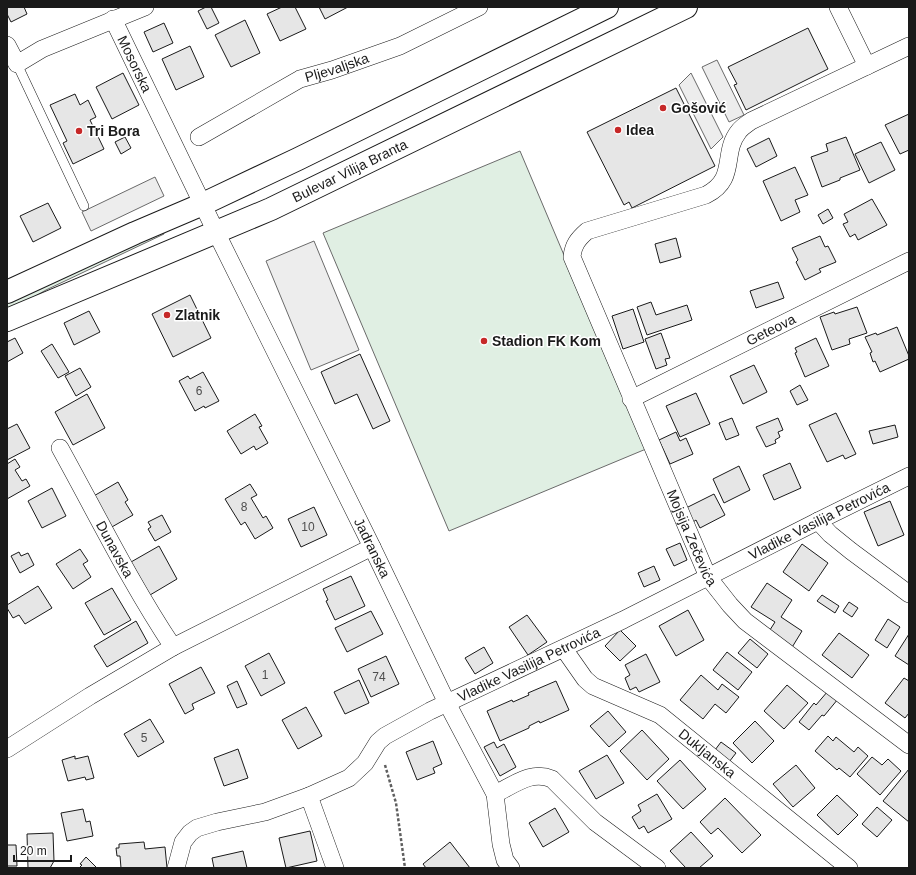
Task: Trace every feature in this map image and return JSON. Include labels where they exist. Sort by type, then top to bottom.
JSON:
[{"type":"main road","points":[[7,292],[203,204],[298,159],[607,7]]},
{"type":"main road","name":"Bulevar Vilija Branta","points":[[7,320],[271,209],[686,7]]},
{"type":"street","points":[[113,19],[145,7]]},
{"type":"street","name":"Pljevaljska","points":[[199,137],[300,79],[332,70],[400,46],[479,7]]},
{"type":"street","points":[[838,7],[867,66],[909,46]]},
{"type":"street","name":"Mosorska","points":[[16,64],[42,49],[113,19],[216,232]]},
{"type":"street","points":[[7,45],[16,64]]},
{"type":"street","name":"Mojsija Zečevića","points":[[867,66],[751,121],[744,126],[734,138],[724,180],[714,191],[706,195],[587,231],[578,239],[573,248],[572,257],[631,399],[708,577],[726,600],[746,621],[766,638],[909,744]]},
{"type":"street","name":"Jadranska","points":[[216,232],[372,547],[447,703],[495,794],[501,844],[505,860],[511,868]]},
{"type":"street","name":"Geteova","points":[[631,399],[909,261]]},
{"type":"street","name":"Dunavska","points":[[60,448],[124,565],[173,648]]},
{"type":"street","name":"Vladike Vasilija Petrovića","points":[[176,868],[184,842],[190,833],[197,828],[204,825],[265,812],[309,796],[349,778],[365,763],[378,742],[385,736],[447,703],[564,649],[909,476]]},
{"type":"street","points":[[818,521],[830,534],[851,551],[909,594]]},
{"type":"street","points":[[7,749],[90,696],[173,648],[372,547]]},
{"type":"street","name":"Dukljanska","points":[[564,649],[585,679],[593,686],[660,715],[849,868]]},
{"type":"street","points":[[495,794],[530,776],[539,775],[552,779],[595,822],[657,868]]},
{"type":"street","points":[[309,796],[336,868]]},
{"type":"lane","points":[[16,64],[84,206]]},
{"type":"path","points":[[378,742],[396,803],[405,868]]},
{"type":"green space","name":"Stadion FK Kom","points":[[520,151],[646,449],[449,531],[323,233]]},
{"type":"green space","points":[[162,229],[164,234],[46,290],[7,312],[7,303]]},
{"type":"shaded area","points":[[717,60],[744,115],[729,122],[702,67]]},
{"type":"shaded area","points":[[691,73],[723,137],[711,149],[679,85]]},
{"type":"shaded area","points":[[155,177],[164,196],[91,231],[82,212]]},
{"type":"shaded area","points":[[314,241],[359,350],[311,370],[266,261]]},
{"type":"building","points":[[7,7],[24,7],[27,14],[11,22],[7,14]]},
{"type":"building","points":[[206,7],[211,7],[219,23],[207,29],[198,11]]},
{"type":"building","points":[[282,7],[295,7],[306,29],[280,41],[267,14]]},
{"type":"building","points":[[319,7],[348,7],[325,19]]},
{"type":"building","points":[[245,20],[260,53],[231,67],[215,35]]},
{"type":"building","points":[[164,23],[173,43],[153,52],[144,32]]},
{"type":"building","points":[[808,28],[828,69],[746,110],[734,85],[737,84],[728,67]]},
{"type":"building","points":[[190,46],[204,77],[176,90],[162,59]]},
{"type":"building","points":[[123,73],[139,105],[112,119],[96,87]]},
{"type":"building","points":[[676,88],[715,166],[632,208],[629,202],[624,205],[587,132]]},
{"type":"building","name":"Tri Bora","points":[[75,94],[80,105],[88,100],[96,117],[90,120],[104,149],[73,164],[63,143],[67,141],[50,105]]},
{"type":"building","points":[[909,114],[909,150],[900,154],[885,125]]},
{"type":"building","points":[[125,137],[131,148],[121,154],[115,142]]},
{"type":"building","points":[[846,137],[860,170],[822,187],[811,157],[828,151],[826,144]]},
{"type":"building","points":[[769,138],[777,156],[756,167],[747,149]]},
{"type":"building","points":[[881,142],[895,170],[869,183],[855,154]]},
{"type":"building","points":[[795,167],[808,195],[795,200],[800,212],[781,221],[763,181]]},
{"type":"building","points":[[872,199],[887,225],[858,240],[855,234],[850,237],[843,224],[848,222],[844,214]]},
{"type":"building","points":[[48,203],[61,228],[33,242],[20,216]]},
{"type":"building","points":[[828,209],[833,218],[823,224],[818,215]]},
{"type":"building","points":[[820,236],[825,247],[828,246],[836,262],[819,269],[821,272],[805,280],[796,262],[798,260],[792,248]]},
{"type":"building","points":[[676,238],[681,257],[660,263],[655,244]]},
{"type":"building","points":[[778,282],[784,298],[756,308],[750,291]]},
{"type":"building","points":[[190,295],[211,338],[173,357],[152,314]]},
{"type":"building","points":[[651,302],[656,315],[687,305],[692,320],[647,335],[637,307]]},
{"type":"building","points":[[857,307],[867,333],[849,339],[850,344],[832,350],[820,317]]},
{"type":"building","points":[[633,309],[644,342],[623,349],[612,316]]},
{"type":"building","points":[[89,311],[100,332],[74,345],[64,323]]},
{"type":"building","points":[[897,327],[909,359],[880,372],[875,361],[873,362],[870,353],[872,352],[865,337],[876,333],[877,335]]},
{"type":"building","points":[[661,333],[670,358],[665,359],[667,365],[656,369],[645,339]]},
{"type":"building","points":[[15,338],[23,353],[7,362],[7,342]]},
{"type":"building","points":[[816,338],[829,366],[805,377],[795,353],[797,352],[795,348]]},
{"type":"building","points":[[52,344],[69,372],[58,378],[41,351]]},
{"type":"building","points":[[360,354],[390,421],[373,429],[357,394],[335,404],[321,372]]},
{"type":"building","points":[[754,365],[767,392],[743,404],[730,376]]},
{"type":"building","points":[[80,368],[91,387],[76,396],[65,376]]},
{"type":"building","points":[[203,372],[219,401],[195,411],[179,381],[188,376],[190,379]]},
{"type":"building","points":[[800,385],[808,400],[797,405],[790,391]]},
{"type":"building","points":[[696,393],[710,424],[680,437],[666,406]]},
{"type":"building","points":[[87,394],[105,428],[73,445],[55,412]]},
{"type":"building","points":[[836,413],[856,454],[845,459],[843,455],[827,462],[809,425]]},
{"type":"building","points":[[255,414],[262,426],[259,427],[268,443],[256,450],[254,446],[241,454],[227,431]]},
{"type":"building","points":[[732,418],[739,435],[726,440],[719,423]]},
{"type":"building","points":[[778,418],[783,430],[778,432],[780,437],[775,440],[776,443],[766,447],[756,427]]},
{"type":"building","points":[[17,424],[30,448],[7,460],[7,429]]},
{"type":"building","points":[[895,425],[898,437],[873,444],[869,431]]},
{"type":"building","points":[[676,432],[680,441],[686,438],[693,454],[670,464],[659,440]]},
{"type":"building","points":[[15,459],[20,467],[15,470],[22,481],[26,479],[30,486],[7,499],[7,464]]},
{"type":"building","points":[[790,463],[801,488],[774,500],[763,475]]},
{"type":"building","points":[[739,466],[750,490],[724,503],[713,479]]},
{"type":"building","points":[[118,482],[128,500],[125,502],[133,515],[110,528],[92,497]]},
{"type":"building","points":[[250,484],[257,495],[251,498],[263,518],[266,516],[273,528],[255,539],[245,522],[241,525],[225,499]]},
{"type":"building","points":[[52,488],[66,516],[42,528],[28,501]]},
{"type":"building","points":[[714,494],[725,515],[700,528],[696,520],[693,522],[686,508]]},
{"type":"building","points":[[890,501],[904,535],[878,546],[864,512]]},
{"type":"building","points":[[314,507],[327,535],[301,547],[288,519]]},
{"type":"building","points":[[162,515],[171,532],[155,541],[148,529],[151,527],[148,522]]},
{"type":"building","points":[[680,543],[687,560],[674,566],[666,549]]},
{"type":"building","points":[[802,544],[828,563],[809,591],[783,572]]},
{"type":"building","points":[[159,546],[177,579],[150,595],[131,562]]},
{"type":"building","points":[[80,549],[88,561],[83,564],[91,577],[73,589],[56,564]]},
{"type":"building","points":[[19,552],[21,556],[28,553],[34,565],[20,573],[11,556]]},
{"type":"building","points":[[654,566],[660,580],[644,587],[638,573]]},
{"type":"building","points":[[351,576],[365,606],[335,620],[326,601],[328,600],[323,589]]},
{"type":"building","points":[[767,583],[792,600],[781,617],[802,631],[791,649],[768,633],[775,622],[751,607]]},
{"type":"building","points":[[38,586],[52,608],[25,624],[19,615],[13,618],[7,608],[7,605]]},
{"type":"building","points":[[112,588],[131,620],[104,635],[85,603]]},
{"type":"building","points":[[822,595],[839,606],[835,613],[817,601]]},
{"type":"building","points":[[849,602],[858,608],[852,617],[843,611]]},
{"type":"building","points":[[688,610],[704,640],[676,656],[659,626]]},
{"type":"building","points":[[371,611],[383,634],[347,652],[335,628]]},
{"type":"building","points":[[527,615],[547,642],[528,655],[509,627]]},
{"type":"building","points":[[888,619],[900,627],[887,648],[875,640]]},
{"type":"building","points":[[136,621],[148,643],[107,667],[94,646]]},
{"type":"building","points":[[620,630],[636,646],[620,661],[605,646]]},
{"type":"building","points":[[839,633],[869,655],[852,678],[822,655]]},
{"type":"building","points":[[909,634],[909,665],[895,656]]},
{"type":"building","points":[[750,639],[768,654],[757,668],[738,653]]},
{"type":"building","points":[[484,647],[493,663],[475,674],[465,658]]},
{"type":"building","points":[[727,652],[752,672],[738,690],[713,670]]},
{"type":"building","points":[[269,653],[285,683],[261,696],[245,666]]},
{"type":"building","points":[[646,654],[660,682],[639,692],[636,687],[630,690],[625,678],[630,675],[625,665]]},
{"type":"building","points":[[386,656],[399,684],[371,697],[358,669]]},
{"type":"building","points":[[201,667],[215,693],[192,704],[194,709],[185,714],[169,684]]},
{"type":"building","points":[[701,675],[718,690],[722,684],[739,697],[726,713],[715,704],[703,719],[680,700]]},
{"type":"building","points":[[904,678],[909,681],[909,713],[905,718],[885,703]]},
{"type":"building","points":[[359,680],[369,703],[345,714],[334,692]]},
{"type":"building","points":[[237,681],[247,704],[237,708],[227,686]]},
{"type":"building","points":[[556,681],[569,710],[540,723],[539,721],[529,726],[529,728],[500,741],[487,711],[512,700],[513,702],[529,695],[528,693]]},
{"type":"building","points":[[787,685],[808,703],[784,729],[764,711]]},
{"type":"building","points":[[828,691],[838,699],[824,716],[822,715],[809,730],[799,722],[814,703],[816,705]]},
{"type":"building","points":[[306,707],[322,736],[298,749],[282,720]]},
{"type":"building","points":[[608,711],[626,732],[609,747],[590,726]]},
{"type":"building","points":[[150,719],[164,742],[138,757],[124,734]]},
{"type":"building","points":[[755,721],[774,741],[752,763],[733,743]]},
{"type":"building","points":[[642,730],[669,759],[647,780],[620,751]]},
{"type":"building","points":[[828,736],[833,741],[836,737],[854,752],[858,747],[868,756],[850,777],[839,768],[837,770],[815,751]]},
{"type":"building","points":[[433,741],[442,764],[433,768],[435,773],[417,780],[406,752]]},
{"type":"building","points":[[494,742],[497,748],[504,744],[516,767],[500,776],[484,747]]},
{"type":"building","points":[[721,742],[736,753],[729,762],[715,750]]},
{"type":"building","points":[[238,749],[248,778],[224,786],[214,758]]},
{"type":"building","points":[[607,755],[624,783],[596,799],[579,771]]},
{"type":"building","points":[[75,756],[75,759],[88,756],[94,778],[86,780],[85,777],[68,781],[62,760]]},
{"type":"building","points":[[872,757],[882,765],[888,759],[901,771],[880,795],[857,774]]},
{"type":"building","points":[[680,760],[706,789],[683,809],[657,781]]},
{"type":"building","points":[[796,765],[815,788],[793,807],[773,784]]},
{"type":"building","points":[[909,769],[909,822],[883,801]]},
{"type":"building","points":[[657,794],[672,819],[648,833],[644,826],[639,829],[632,817],[641,811],[638,805]]},
{"type":"building","points":[[837,795],[858,815],[838,835],[817,815]]},
{"type":"building","points":[[725,798],[761,835],[742,853],[718,828],[711,834],[700,822]]},
{"type":"building","points":[[877,807],[892,820],[877,837],[862,824]]},
{"type":"building","points":[[555,808],[569,832],[543,847],[529,823]]},
{"type":"building","points":[[83,809],[86,822],[90,821],[93,836],[67,841],[61,813]]},
{"type":"building","points":[[310,831],[317,861],[286,868],[279,838]]},
{"type":"building","points":[[691,832],[713,856],[699,868],[686,868],[670,851]]},
{"type":"building","points":[[53,833],[54,861],[50,868],[28,868],[27,834]]},
{"type":"building","points":[[144,842],[145,849],[165,847],[167,868],[121,868],[120,856],[117,856],[116,848],[119,848],[119,844]]},
{"type":"building","points":[[450,842],[470,868],[426,868],[423,864]]},
{"type":"building","points":[[7,845],[16,845],[17,866],[7,866]]},
{"type":"building","points":[[243,851],[247,868],[214,868],[212,858]]},
{"type":"building","points":[[86,857],[97,868],[79,868],[82,865],[80,864]]},
{"type":"place","name":"Gošović","points":[[663,108]]},
{"type":"place","name":"Idea","points":[[618,130]]},
{"type":"place","name":"Tri Bora","points":[[79,131]]},
{"type":"place","name":"Zlatnik","points":[[167,315]]},
{"type":"place","name":"Stadion FK Kom","points":[[484,341]]}]
